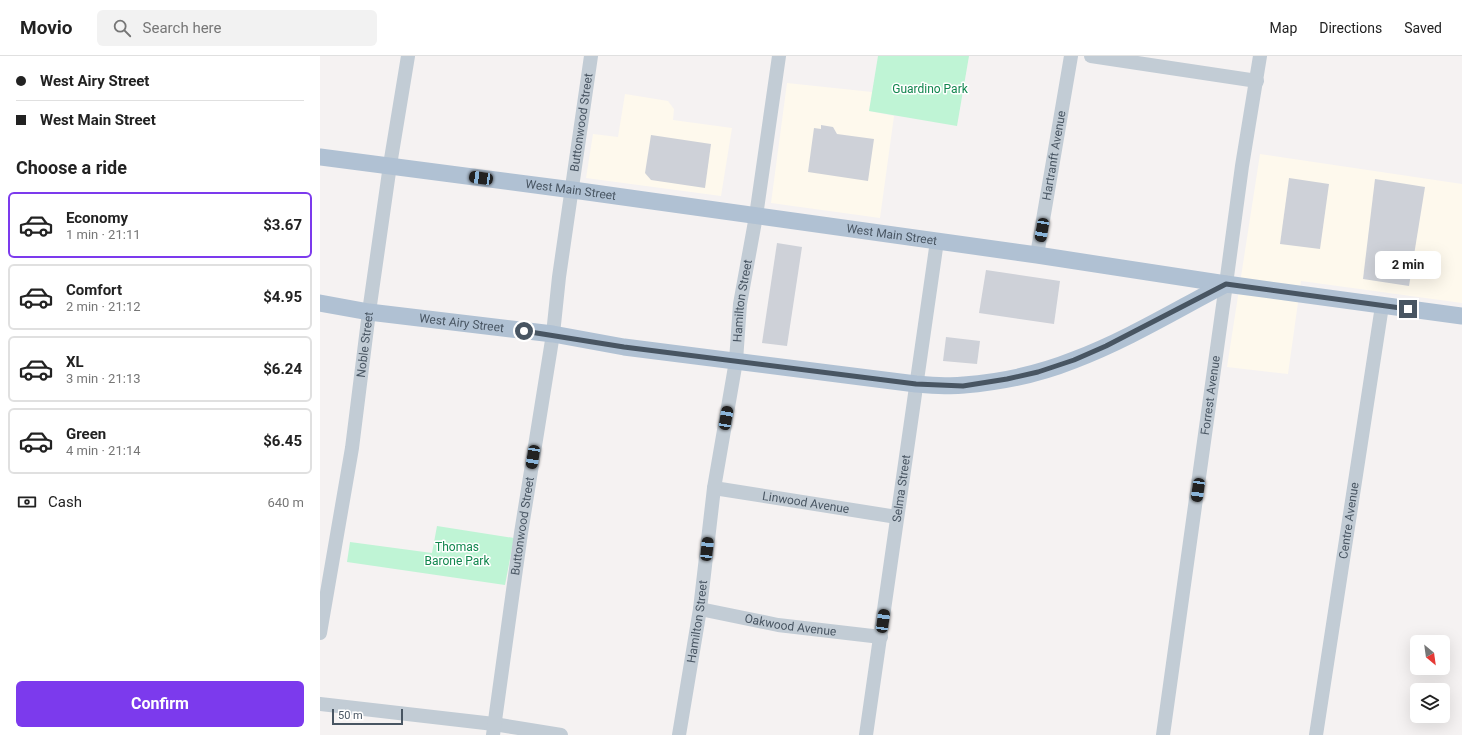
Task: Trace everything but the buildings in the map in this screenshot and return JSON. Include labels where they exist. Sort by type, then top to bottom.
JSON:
[{"type":"main road","name":"West Main Street","points":[[320,157],[573,190],[1037,255],[1226,284],[1462,316]]},
{"type":"main road","name":"West Airy Street","points":[[320,303],[369,312],[552,334],[624,347],[736,362],[916,384],[963,386],[1007,379],[1045,370],[1074,360],[1106,346],[1226,284]]},
{"type":"street","name":"Noble Street","points":[[320,633],[352,448],[369,312],[390,165],[408,56]]},
{"type":"street","name":"Buttonwood Street","points":[[493,730],[573,190],[591,56]]},
{"type":"street","name":"Hamilton Street","points":[[679,735],[700,609],[714,488],[736,362],[740,304],[756,216],[779,56]]},
{"type":"street","name":"Hartranft Avenue","points":[[1037,255],[1071,56]]},
{"type":"street","points":[[1091,56],[1165,61],[1257,81]]},
{"type":"street","name":"Forrest Avenue","points":[[1163,735],[1242,166],[1260,56]]},
{"type":"street","name":"Selma Street","points":[[866,735],[937,241]]},
{"type":"street","name":"Centre Avenue","points":[[1316,735],[1382,306]]},
{"type":"street","name":"Linwood Avenue","points":[[714,488],[897,517]]},
{"type":"street","name":"Oakwood Avenue","points":[[700,609],[778,625],[881,637]]},
{"type":"street","points":[[320,704],[493,730],[562,735]]},
{"type":"shaded area","points":[[787,83],[872,92],[869,111],[894,116],[880,218],[771,203]]},
{"type":"shaded area","points":[[625,94],[668,101],[674,109],[673,120],[732,128],[721,196],[586,178],[593,134],[618,137]]},
{"type":"shaded area","points":[[1260,154],[1462,184],[1462,303],[1301,281],[1288,374],[1227,367]]},
{"type":"green space","name":"Guardino Park","points":[[878,56],[969,56],[957,126],[869,111]]},
{"type":"green space","name":"Thomas Barone Park","points":[[437,526],[514,538],[505,585],[347,562],[350,542],[432,553]]},
{"type":"route","points":[[524,331],[552,334],[624,347],[736,362],[916,384],[963,386],[1038,372],[1074,360],[1106,346],[1226,284],[1408,309]]}]
